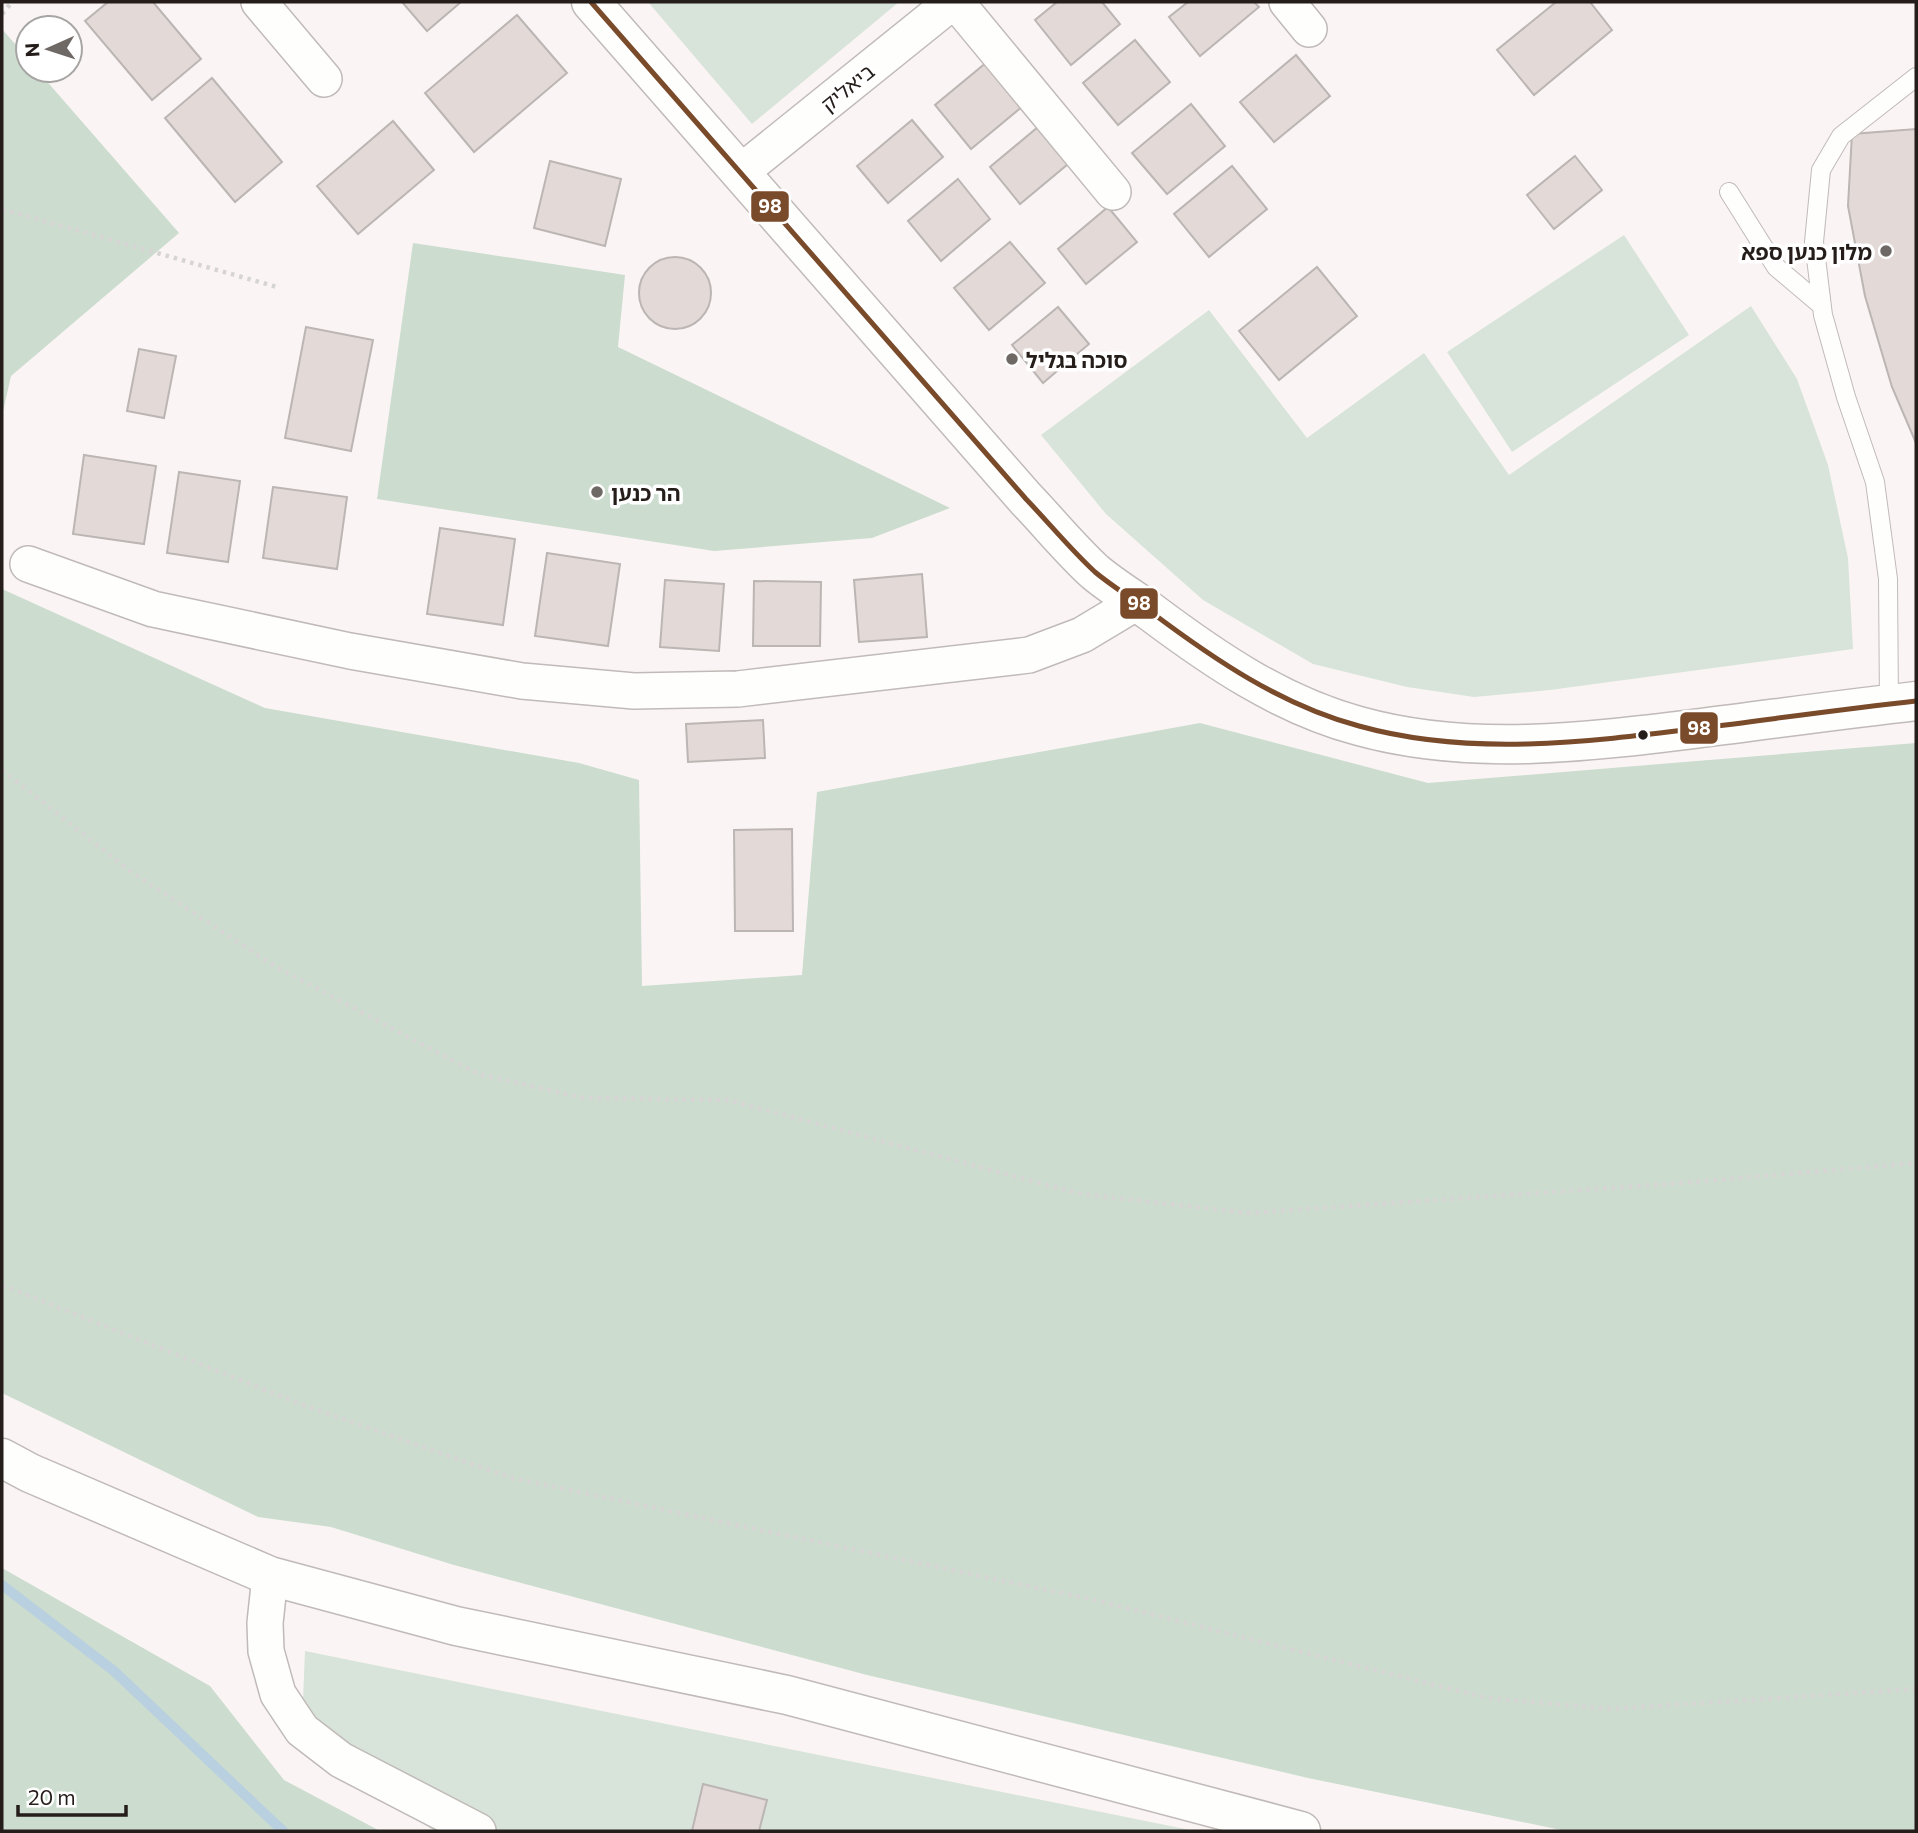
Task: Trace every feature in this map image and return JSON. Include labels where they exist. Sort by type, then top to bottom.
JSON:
[{"type":"street","points":[[259,2],[324,79]]},
{"type":"street","points":[[591,2],[1026,499],[1096,572],[1240,675],[1289,700],[1358,726],[1411,737],[1474,743],[1548,744],[1662,733],[1903,702]]},
{"type":"street","points":[[954,2],[1113,192]]},
{"type":"street","name":"ביאליק","points":[[741,172],[954,2]]},
{"type":"street","points":[[1287,2],[1309,29]]},
{"type":"street","points":[[28,564],[153,609],[350,651],[522,681],[634,691],[738,689],[1029,655],[1082,635],[1137,602]]},
{"type":"street","points":[[2,1458],[30,1473],[270,1576],[456,1626],[787,1695],[1301,1831]]},
{"type":"street","points":[[270,1576],[265,1623],[266,1651],[278,1694],[302,1730],[341,1760],[478,1831]]},
{"type":"lane","points":[[1903,702],[1875,482],[1846,397],[1821,305],[1814,242],[1821,170],[1841,136],[1916,77]]},
{"type":"lane","points":[[1729,192],[1776,267],[1821,305]]},
{"type":"path","points":[[2,14],[12,2]]},
{"type":"path","points":[[2,209],[277,287]]},
{"type":"path","points":[[2,770],[130,871],[276,967],[478,1074],[584,1098],[728,1100],[1081,1194],[1248,1213],[1655,1185],[1916,1163]]},
{"type":"path","points":[[2,1285],[303,1405],[512,1478],[1090,1599],[1487,1698],[1611,1709],[1916,1689]]},
{"type":"shaded area","points":[[648,2],[899,2],[752,124]]},
{"type":"shaded area","points":[[1624,235],[1689,335],[1512,452],[1447,352]]},
{"type":"shaded area","points":[[1751,306],[1797,379],[1828,465],[1848,558],[1853,649],[1550,690],[1474,697],[1407,687],[1313,664],[1203,600],[1106,514],[1041,435],[1209,310],[1307,438],[1424,353],[1509,475]]},
{"type":"shaded area","points":[[305,1651],[1195,1831],[435,1831],[301,1748]]},
{"type":"green space","points":[[2,29],[14,43],[14,84],[49,84],[179,233],[11,376],[2,416]]},
{"type":"green space","points":[[413,243],[625,275],[618,347],[950,508],[872,538],[714,551],[377,499]]},
{"type":"green space","points":[[2,589],[265,708],[579,763],[639,780],[642,986],[802,975],[817,792],[1200,723],[1428,783],[1916,743],[1916,1831],[1566,1831],[1308,1778],[867,1675],[454,1565],[331,1527],[258,1517],[2,1393]]},
{"type":"green space","points":[[2,1568],[210,1686],[284,1780],[380,1831],[2,1831]]},
{"type":"building","points":[[108,2],[153,2],[201,59],[152,100],[85,21]]},
{"type":"building","points":[[402,2],[461,2],[427,31]]},
{"type":"building","points":[[1057,2],[1102,2],[1120,24],[1071,65],[1035,20]]},
{"type":"building","points":[[1188,2],[1254,2],[1259,7],[1200,56],[1169,17]]},
{"type":"building","points":[[1556,2],[1590,2],[1612,30],[1534,95],[1497,50]]},
{"type":"building","points":[[517,15],[567,73],[474,152],[425,93]]},
{"type":"building","points":[[1135,40],[1170,82],[1118,125],[1083,83]]},
{"type":"building","points":[[1296,55],[1330,96],[1274,142],[1240,102]]},
{"type":"building","points":[[987,62],[1023,106],[971,149],[935,105]]},
{"type":"building","points":[[212,78],[282,162],[235,202],[165,118]]},
{"type":"building","points":[[1191,104],[1225,146],[1167,194],[1132,153]]},
{"type":"building","points":[[912,120],[943,157],[888,203],[857,166]]},
{"type":"building","points":[[393,121],[434,170],[358,234],[317,186]]},
{"type":"building","points":[[1038,127],[1068,164],[1020,204],[990,167]]},
{"type":"building","name":"מלון כנען ספא","points":[[1916,129],[1916,443],[1892,387],[1865,296],[1848,206],[1852,134]]},
{"type":"building","points":[[1575,156],[1602,190],[1554,229],[1527,195]]},
{"type":"building","points":[[550,161],[621,179],[605,246],[534,228]]},
{"type":"building","points":[[1232,166],[1267,209],[1209,257],[1174,214]]},
{"type":"building","points":[[958,179],[990,219],[941,261],[908,221]]},
{"type":"building","points":[[1108,207],[1137,242],[1086,284],[1058,249]]},
{"type":"building","points":[[1010,242],[1045,283],[989,330],[954,288]]},
{"type":"building","points":[[675,257],[695,263],[705,273],[711,293],[705,313],[695,323],[675,329],[655,323],[645,313],[639,293],[645,273],[655,263]]},
{"type":"building","points":[[1317,267],[1357,316],[1279,380],[1239,331]]},
{"type":"building","points":[[1058,307],[1089,344],[1043,383],[1012,345]]},
{"type":"building","points":[[306,327],[373,340],[351,451],[285,438]]},
{"type":"building","points":[[139,349],[176,356],[164,418],[127,411]]},
{"type":"building","points":[[84,455],[156,466],[144,544],[73,534]]},
{"type":"building","points":[[179,472],[240,481],[228,562],[167,553]]},
{"type":"building","points":[[273,487],[347,497],[337,569],[263,558]]},
{"type":"building","points":[[440,528],[515,539],[503,625],[427,614]]},
{"type":"building","points":[[547,553],[620,564],[608,646],[535,636]]},
{"type":"building","points":[[922,574],[927,637],[859,642],[854,580]]},
{"type":"building","points":[[665,580],[724,584],[719,651],[660,647]]},
{"type":"building","points":[[754,581],[821,582],[820,646],[753,646]]},
{"type":"building","points":[[763,720],[765,758],[688,762],[686,724]]},
{"type":"building","points":[[792,829],[793,931],[735,931],[734,830]]},
{"type":"building","points":[[703,1784],[767,1800],[759,1831],[692,1831]]},
{"type":"waterway","points":[[2,1585],[114,1671],[283,1831]]},
{"type":"transit line","name":"98","points":[[591,2],[1077,555],[1095,572],[1224,664],[1276,693],[1330,717],[1359,726],[1401,736],[1486,744],[1616,738],[1916,701]]},
{"type":"place","name":"מלון כנען ספא","points":[[1886,251]]},
{"type":"place","name":"סוכה בגליל","points":[[1012,359]]},
{"type":"place","name":"הר כנען","points":[[597,492]]}]
